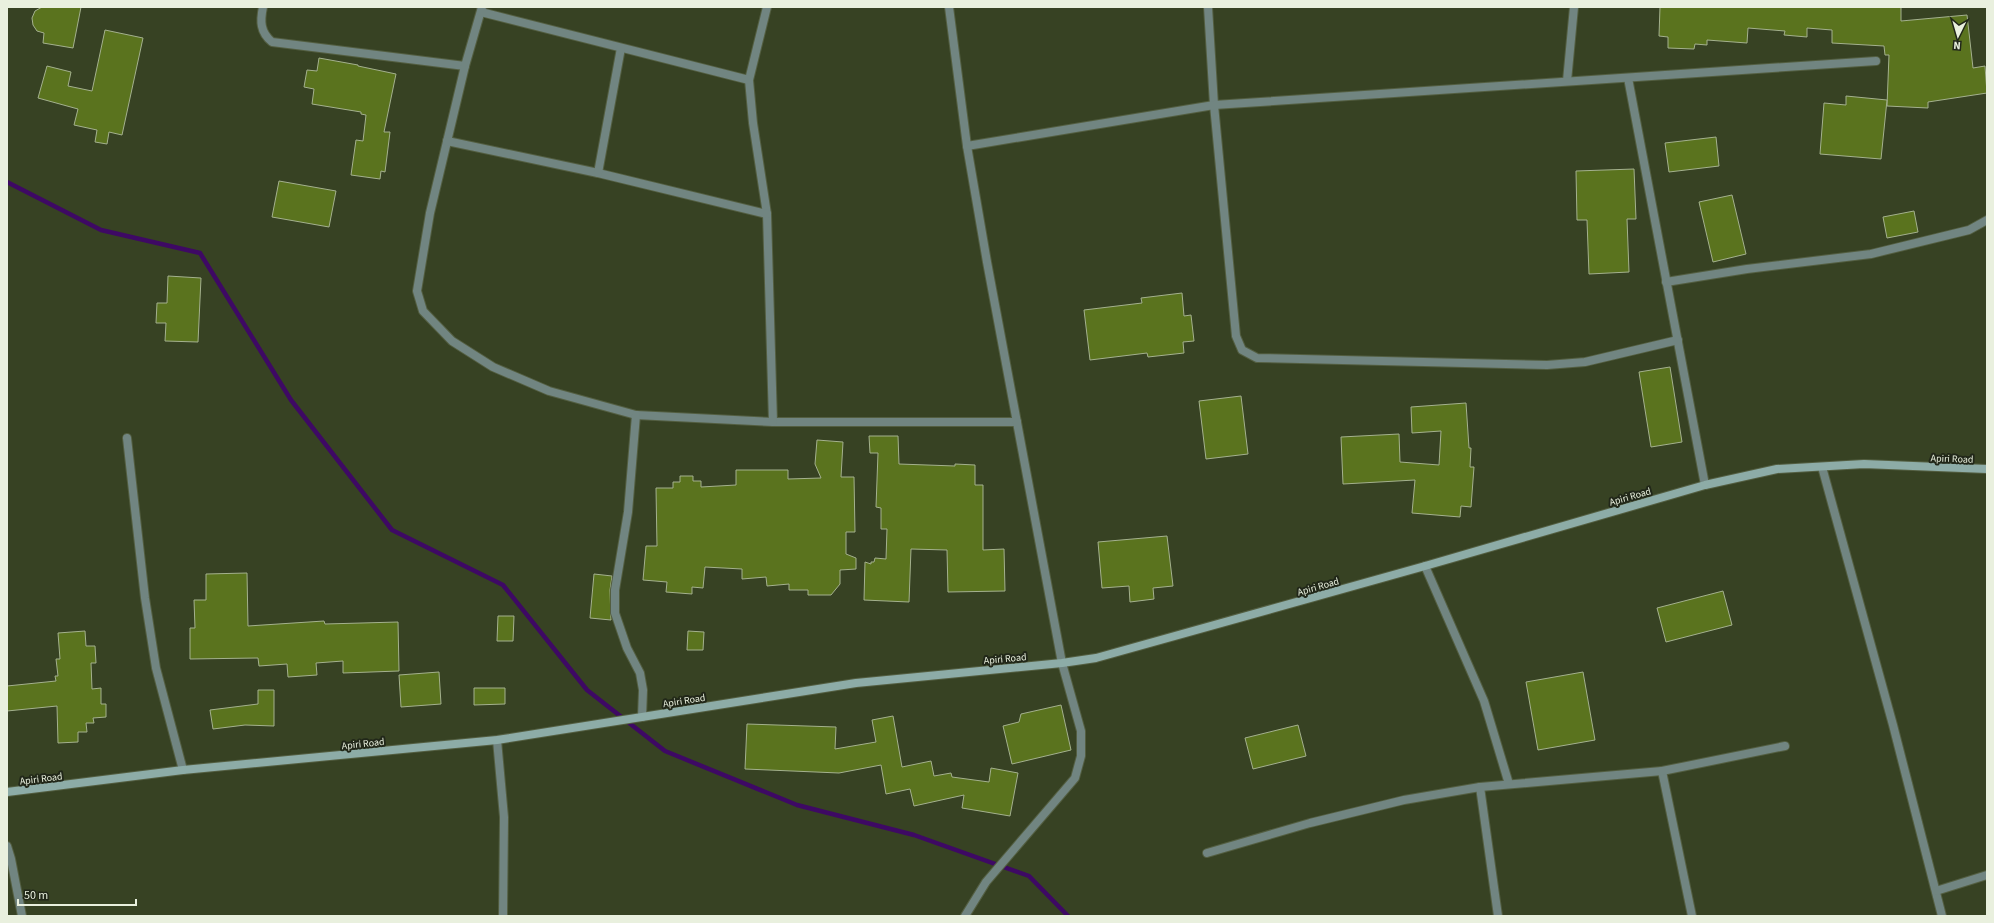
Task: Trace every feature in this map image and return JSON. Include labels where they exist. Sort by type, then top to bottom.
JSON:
[{"type":"street","points":[[263,7],[262,28],[266,37],[272,42],[465,66]]},
{"type":"street","points":[[767,7],[749,80],[752,123],[767,214],[773,422]]},
{"type":"street","points":[[949,7],[967,146],[1062,663],[1081,731],[1082,756],[1075,778],[986,882],[965,916]]},
{"type":"street","points":[[1208,7],[1214,105],[1236,336],[1242,350],[1256,358],[1547,365],[1585,362],[1678,340]]},
{"type":"street","points":[[1567,81],[1574,7]]},
{"type":"street","points":[[749,80],[621,48],[481,10],[465,66],[430,213],[417,291],[423,311],[452,341],[493,367],[550,391],[636,416],[773,422],[1017,422]]},
{"type":"street","points":[[598,173],[621,48]]},
{"type":"street","points":[[967,146],[1214,105],[1876,61]]},
{"type":"street","points":[[1628,78],[1705,485]]},
{"type":"street","points":[[447,141],[598,173],[767,214]]},
{"type":"street","points":[[1666,282],[1748,269],[1871,254],[1969,230],[1987,220]]},
{"type":"street","points":[[636,416],[628,512],[615,590],[615,613],[627,648],[640,673],[643,690],[642,717]]},
{"type":"street","points":[[127,438],[145,598],[156,668],[183,770]]},
{"type":"street","name":"Apiri Road","points":[[7,792],[183,770],[497,740],[856,683],[1062,663],[1096,658],[1425,566],[1705,485],[1777,468],[1864,464],[1987,469]]},
{"type":"street","points":[[1822,467],[1893,725],[1942,916]]},
{"type":"street","points":[[1425,566],[1484,702],[1509,784]]},
{"type":"street","points":[[497,740],[504,817],[503,916]]},
{"type":"street","points":[[1207,853],[1318,821],[1404,800],[1480,787],[1662,771],[1785,746]]},
{"type":"street","points":[[1662,771],[1692,916]]},
{"type":"street","points":[[1480,787],[1498,916]]},
{"type":"street","points":[[7,846],[22,916]]},
{"type":"street","points":[[1936,891],[1987,875]]},
{"type":"building","points":[[42,7],[81,7],[73,48],[43,43],[44,33],[37,31],[33,25],[32,18],[35,11]]},
{"type":"building","points":[[1660,7],[1901,7],[1901,21],[1967,15],[1973,68],[1985,66],[1987,93],[1928,102],[1928,108],[1887,106],[1889,55],[1885,55],[1884,46],[1832,43],[1832,30],[1807,28],[1807,37],[1784,35],[1785,31],[1748,28],[1747,43],[1707,40],[1707,45],[1695,44],[1694,49],[1668,48],[1668,37],[1659,36]]},
{"type":"building","points":[[105,30],[143,38],[122,135],[109,132],[107,144],[95,142],[97,130],[74,125],[78,109],[38,98],[47,66],[71,72],[68,86],[92,91]]},
{"type":"building","points":[[319,58],[396,74],[384,132],[390,132],[385,172],[381,171],[380,179],[351,175],[356,140],[363,141],[366,115],[361,114],[361,112],[312,104],[314,89],[304,87],[307,70],[317,71]]},
{"type":"building","points":[[1846,96],[1887,100],[1881,159],[1820,154],[1824,103],[1846,105]]},
{"type":"building","points":[[1716,137],[1719,166],[1669,172],[1665,143]]},
{"type":"building","points":[[1634,169],[1636,219],[1627,219],[1629,272],[1589,274],[1587,220],[1577,220],[1576,171]]},
{"type":"building","points":[[279,181],[336,191],[329,227],[272,217]]},
{"type":"building","points":[[1732,195],[1746,254],[1713,262],[1699,202]]},
{"type":"building","points":[[1914,211],[1918,232],[1887,238],[1883,217]]},
{"type":"building","points":[[168,276],[201,278],[198,342],[165,341],[166,323],[156,323],[157,303],[167,303]]},
{"type":"building","points":[[1182,293],[1184,316],[1191,315],[1194,341],[1183,342],[1184,353],[1148,357],[1147,353],[1090,360],[1084,310],[1142,303],[1141,298]]},
{"type":"building","points":[[1670,367],[1682,442],[1651,447],[1639,372]]},
{"type":"building","points":[[1241,396],[1248,454],[1206,459],[1199,401]]},
{"type":"building","points":[[1466,403],[1469,448],[1471,448],[1470,467],[1474,467],[1471,507],[1461,506],[1460,517],[1412,513],[1415,480],[1343,484],[1341,437],[1399,434],[1400,462],[1439,465],[1441,431],[1412,433],[1411,407]]},
{"type":"building","points":[[869,436],[898,436],[899,464],[955,466],[955,464],[975,465],[975,485],[983,485],[983,550],[1004,549],[1005,591],[948,592],[947,550],[911,549],[909,602],[864,600],[865,562],[871,564],[871,562],[874,562],[875,558],[886,559],[887,529],[881,529],[881,508],[876,507],[878,453],[870,453]]},
{"type":"building","points":[[817,440],[843,442],[841,477],[854,477],[855,532],[846,532],[846,554],[856,558],[856,569],[840,570],[840,584],[831,595],[808,595],[808,590],[789,590],[789,584],[767,586],[766,577],[742,579],[742,569],[705,567],[703,588],[692,587],[692,594],[666,592],[667,582],[643,580],[646,546],[657,546],[656,488],[673,488],[673,482],[680,482],[680,476],[693,476],[693,481],[701,481],[701,487],[736,485],[736,470],[788,470],[788,479],[821,478],[815,464]]},
{"type":"building","points":[[1167,536],[1173,586],[1153,588],[1154,599],[1130,602],[1129,586],[1102,588],[1098,542]]},
{"type":"building","points":[[247,573],[248,626],[324,621],[325,624],[398,622],[399,671],[343,673],[343,661],[316,663],[317,675],[288,677],[287,664],[259,666],[258,658],[190,659],[190,628],[195,628],[194,600],[206,600],[206,574]]},
{"type":"building","points":[[594,574],[612,576],[610,590],[611,620],[590,618]]},
{"type":"building","points":[[1723,591],[1732,625],[1666,642],[1657,608]]},
{"type":"building","points":[[498,616],[514,616],[513,641],[497,641]]},
{"type":"building","points":[[85,631],[86,646],[95,646],[96,663],[91,663],[92,689],[101,688],[101,704],[106,704],[106,717],[93,718],[94,723],[86,723],[87,732],[78,732],[78,742],[58,743],[57,706],[7,711],[7,686],[56,681],[55,676],[58,676],[56,659],[60,659],[58,633]]},
{"type":"building","points":[[688,631],[704,632],[703,650],[687,650]]},
{"type":"building","points":[[439,672],[441,704],[401,707],[399,675]]},
{"type":"building","points":[[1583,672],[1595,740],[1538,750],[1526,682]]},
{"type":"building","points":[[474,688],[505,688],[505,704],[474,705]]},
{"type":"building","points":[[258,690],[274,690],[274,726],[245,725],[213,729],[210,710],[258,704]]},
{"type":"building","points":[[1061,705],[1071,750],[1012,764],[1003,726],[1019,722],[1021,714]]},
{"type":"building","points":[[893,716],[902,767],[931,761],[934,776],[951,773],[952,777],[989,782],[991,768],[1018,773],[1010,816],[962,808],[964,795],[914,806],[910,789],[886,794],[881,765],[839,773],[745,769],[747,724],[836,727],[835,749],[876,742],[872,720]]},
{"type":"building","points":[[1298,725],[1306,756],[1253,769],[1245,738]]},
{"type":"waterway","points":[[7,182],[101,230],[200,253],[291,400],[392,530],[503,585],[587,690],[665,751],[797,805],[914,835],[1029,876],[1068,916]]}]
